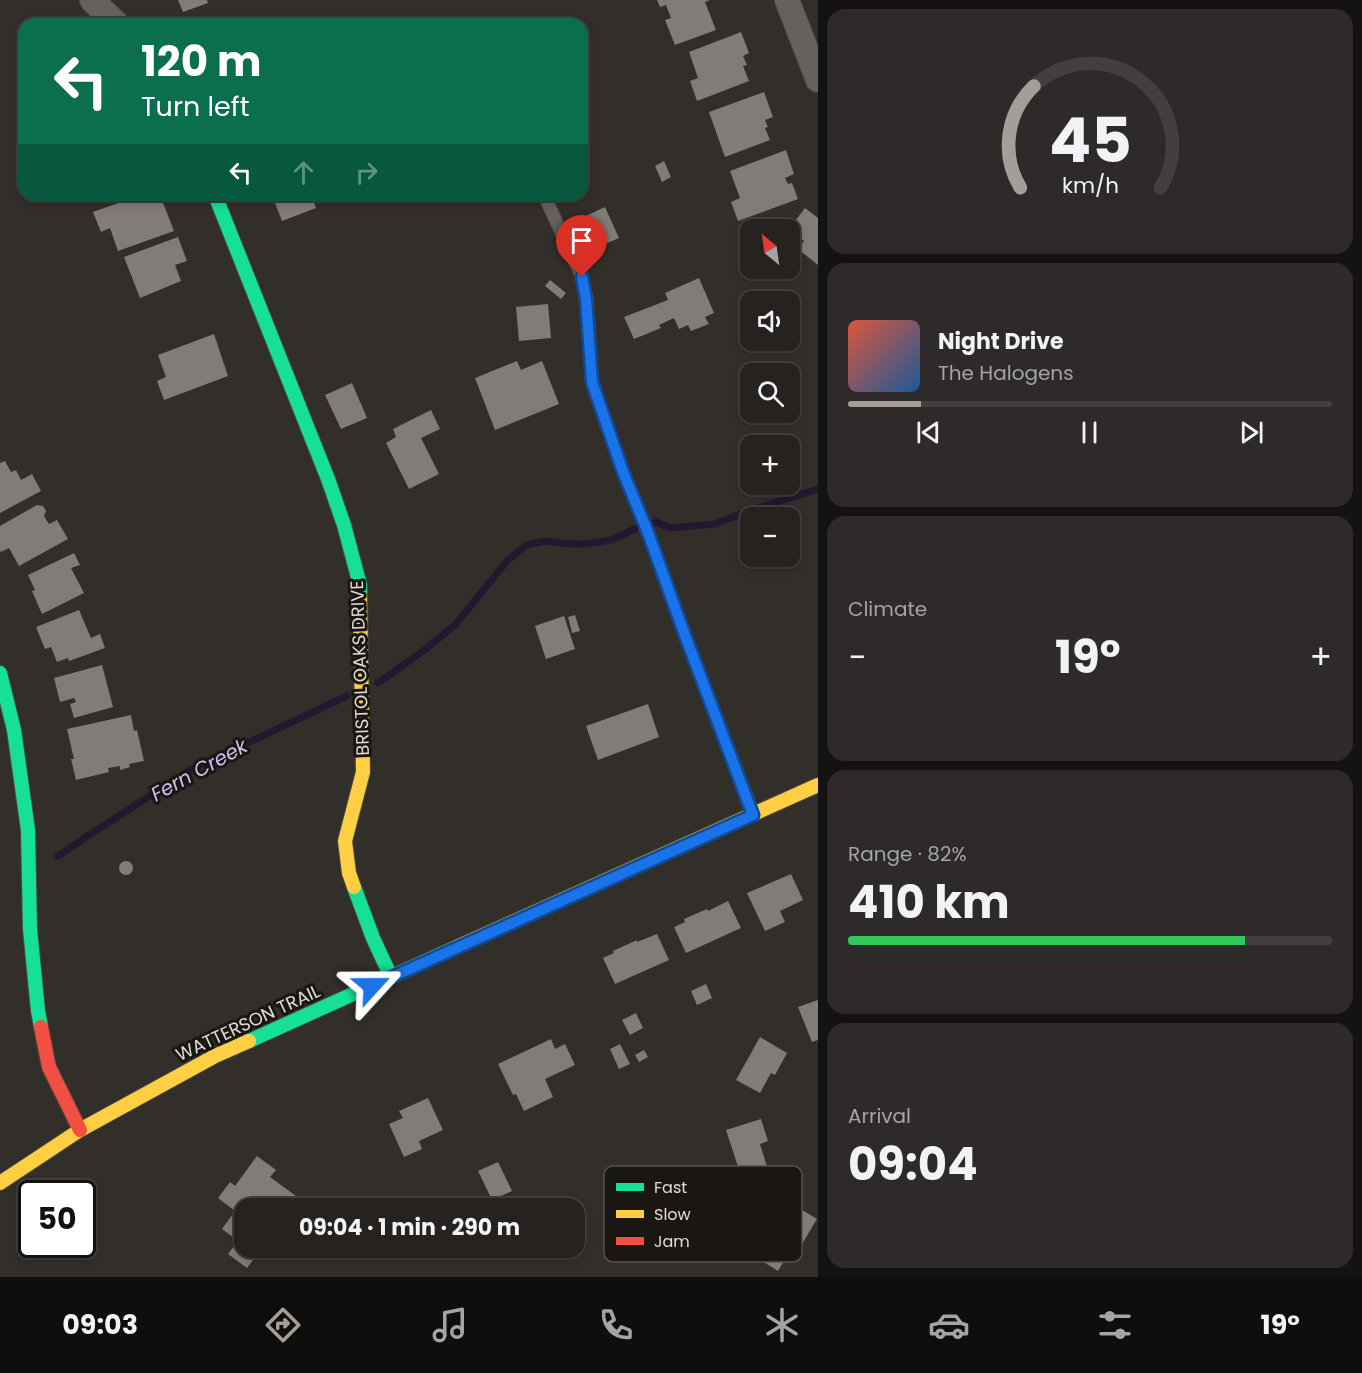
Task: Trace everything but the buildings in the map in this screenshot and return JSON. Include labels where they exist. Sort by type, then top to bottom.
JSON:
[{"type":"street","points":[[92,0],[111,18]]},
{"type":"street","points":[[787,0],[818,80]]},
{"type":"street","name":"BRISTOL OAKS DRIVE","points":[[217,201],[328,479],[344,525],[360,585],[363,772],[345,841],[349,873],[373,938],[391,977]]},
{"type":"street","points":[[0,673],[14,730],[28,830],[30,929],[38,1011],[49,1067],[80,1130]]},
{"type":"street","name":"WATTERSON TRAIL","points":[[0,1183],[80,1130],[215,1056],[818,785]]},
{"type":"lane","points":[[547,201],[582,277],[586,299],[592,382],[623,472],[647,530],[753,815]]},
{"type":"waterway","name":"Fern Creek","points":[[378,683],[455,625],[508,560],[526,545],[545,541],[585,544],[611,540],[656,522],[670,528],[715,524],[818,489]]},
{"type":"waterway","name":"Fern Creek","points":[[58,856],[190,770],[347,696]]},
{"type":"traffic: fast","points":[[217,201],[328,479],[344,525],[360,585],[360,597]]},
{"type":"traffic: fast","points":[[0,673],[14,730],[28,830],[30,929],[41,1027]]},
{"type":"traffic: fast","points":[[354,887],[373,938],[391,977]]},
{"type":"traffic: fast","points":[[249,1041],[457,947]]},
{"type":"traffic: slow","points":[[354,887],[349,873],[345,841],[363,772],[360,597]]},
{"type":"traffic: slow","points":[[457,947],[818,785]]},
{"type":"traffic: slow","points":[[0,1183],[80,1130],[215,1056],[249,1041]]},
{"type":"traffic: jam","points":[[41,1027],[49,1067],[80,1130]]},
{"type":"route","points":[[372,986],[753,815],[647,530],[623,472],[592,382],[586,299],[582,277]]}]
